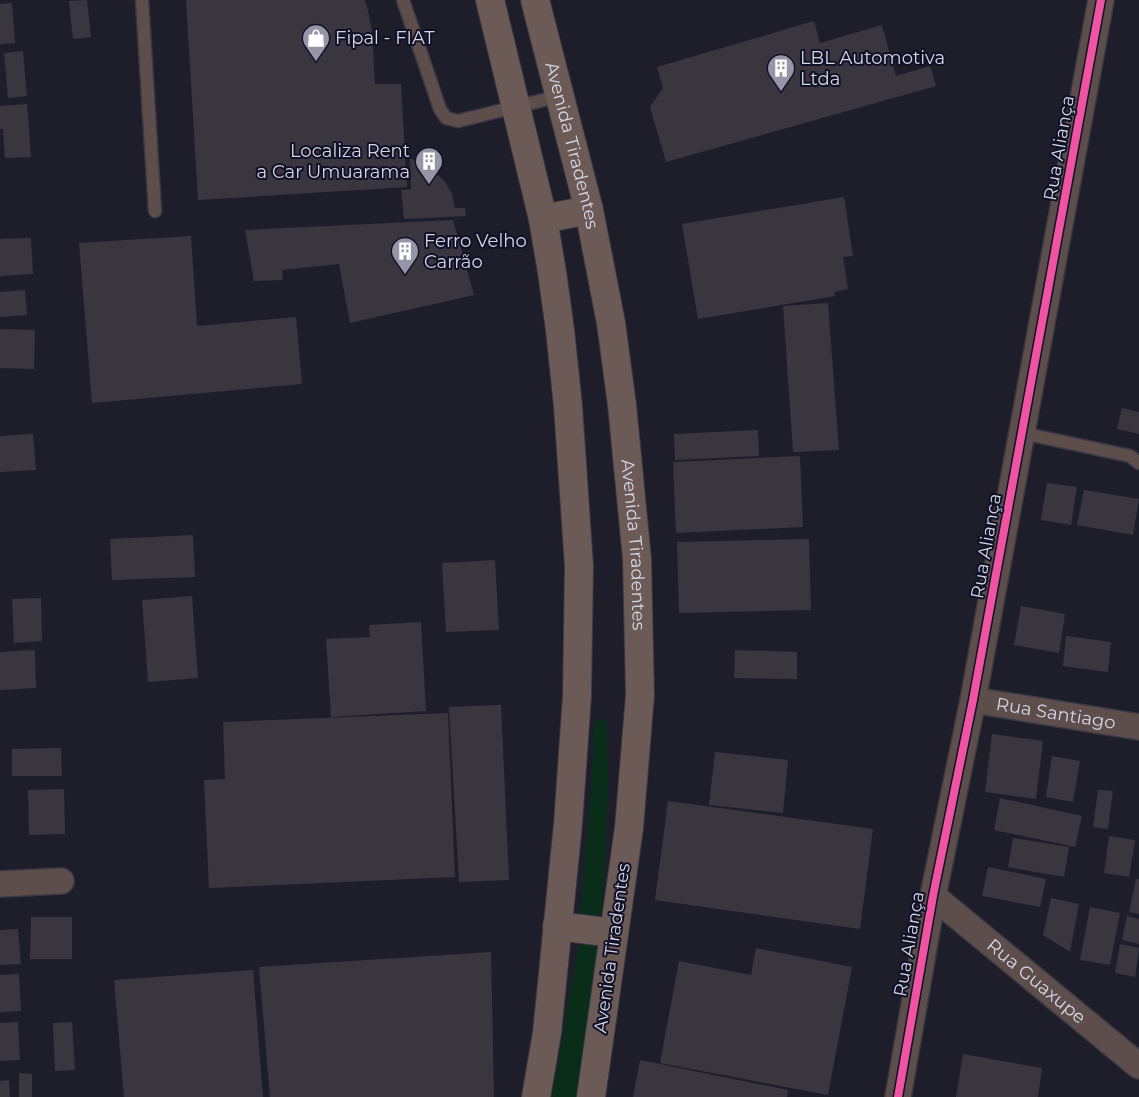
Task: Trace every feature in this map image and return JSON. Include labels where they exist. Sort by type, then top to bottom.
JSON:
[{"type":"main road","points":[[490,0],[543,219],[561,340],[579,566],[577,696],[568,824],[547,1033],[536,1097]]},
{"type":"main road","name":"Avenida Tiradentes","points":[[535,0],[590,210],[611,323],[622,405],[637,559],[640,624],[639,705],[629,828],[591,1097]]},
{"type":"main road","points":[[543,219],[590,210]]},
{"type":"main road","points":[[558,926],[614,933]]},
{"type":"street","name":"Rua Aliança","points":[[898,1097],[933,896],[974,700],[1101,0]]},
{"type":"street","name":"Rua Santiago","points":[[974,700],[1139,727]]},
{"type":"street","points":[[0,884],[61,881]]},
{"type":"street","name":"Rua Guaxupe","points":[[933,896],[1139,1066]]},
{"type":"lane","points":[[142,0],[155,211]]},
{"type":"lane","points":[[403,0],[440,109],[446,118],[458,121],[560,96]]},
{"type":"lane","points":[[1022,433],[1130,456],[1139,463]]},
{"type":"green space","points":[[602,718],[606,721],[607,725],[607,819],[602,912],[596,921],[582,917],[580,913],[592,776],[594,728],[596,721]]},
{"type":"green space","points":[[600,941],[579,1097],[552,1097],[578,948],[581,943]]},
{"type":"building","points":[[87,0],[91,37],[73,39],[69,1]]},
{"type":"building","points":[[186,0],[364,0],[372,32],[375,84],[401,84],[407,187],[198,200]]},
{"type":"building","points":[[12,3],[15,43],[0,44],[0,4]]},
{"type":"building","name":"LBL Automotiva Ltda","points":[[814,21],[820,43],[882,25],[896,76],[930,66],[936,86],[666,162],[650,107],[663,88],[657,67]]},
{"type":"building","points":[[23,51],[27,96],[8,98],[4,53]]},
{"type":"building","points":[[27,104],[31,157],[5,158],[3,129],[0,129],[0,106]]},
{"type":"building","name":"Localiza Rent a Car Umuarama","points":[[410,158],[424,164],[445,182],[452,194],[455,208],[465,208],[466,216],[404,219],[401,190],[411,189]]},
{"type":"building","points":[[844,197],[853,256],[843,257],[848,289],[834,292],[835,296],[698,319],[682,224]]},
{"type":"building","name":"Ferro Velho Carrão","points":[[453,220],[474,295],[350,323],[339,264],[282,270],[283,280],[254,281],[245,230]]},
{"type":"building","points":[[191,236],[197,326],[296,317],[302,384],[92,403],[79,243]]},
{"type":"building","points":[[31,238],[33,274],[0,276],[0,239]]},
{"type":"building","points":[[25,290],[27,315],[0,317],[0,292]]},
{"type":"building","points":[[828,303],[839,450],[793,452],[783,306]]},
{"type":"building","points":[[0,329],[35,330],[34,369],[0,368]]},
{"type":"building","points":[[1122,408],[1139,412],[1139,434],[1117,429]]},
{"type":"building","points":[[758,430],[759,456],[675,460],[674,434]]},
{"type":"building","points":[[33,434],[36,470],[0,472],[0,436]]},
{"type":"building","points":[[800,456],[803,527],[676,533],[673,462]]},
{"type":"building","points":[[1047,483],[1077,487],[1071,525],[1041,520]]},
{"type":"building","points":[[1084,490],[1139,499],[1133,535],[1077,525]]},
{"type":"building","points":[[193,535],[195,577],[112,580],[110,539]]},
{"type":"building","points":[[809,539],[811,610],[679,613],[677,542]]},
{"type":"building","points":[[495,560],[499,630],[446,632],[442,563]]},
{"type":"building","points":[[192,596],[198,678],[148,682],[142,600]]},
{"type":"building","points":[[41,598],[42,641],[14,643],[12,599]]},
{"type":"building","points":[[1021,606],[1065,614],[1059,653],[1014,645]]},
{"type":"building","points":[[421,622],[426,711],[331,717],[326,639],[370,637],[369,625]]},
{"type":"building","points":[[1066,636],[1111,642],[1108,672],[1063,666]]},
{"type":"building","points":[[35,650],[36,688],[0,690],[0,652]]},
{"type":"building","points":[[735,650],[797,652],[797,679],[734,678]]},
{"type":"building","points":[[501,705],[509,880],[459,882],[449,707]]},
{"type":"building","points":[[448,713],[455,877],[209,888],[204,780],[225,779],[223,722]]},
{"type":"building","points":[[992,734],[1043,741],[1036,799],[985,792]]},
{"type":"building","points":[[61,748],[62,776],[12,776],[12,749]]},
{"type":"building","points":[[715,752],[788,760],[783,813],[709,805]]},
{"type":"building","points":[[1052,756],[1080,761],[1073,802],[1046,797]]},
{"type":"building","points":[[64,789],[65,834],[29,835],[28,790]]},
{"type":"building","points":[[1098,790],[1113,791],[1108,829],[1093,827]]},
{"type":"building","points":[[1000,798],[1082,816],[1075,847],[994,830]]},
{"type":"building","points":[[668,801],[873,829],[860,929],[655,900]]},
{"type":"building","points":[[1109,836],[1135,840],[1129,877],[1104,873]]},
{"type":"building","points":[[1013,838],[1069,847],[1064,877],[1008,867]]},
{"type":"building","points":[[988,867],[1046,879],[1040,907],[982,896]]},
{"type":"building","points":[[1136,879],[1139,879],[1139,914],[1129,912]]},
{"type":"building","points":[[1051,898],[1079,904],[1070,952],[1043,935]]},
{"type":"building","points":[[1090,907],[1120,913],[1110,965],[1080,960]]},
{"type":"building","points":[[1127,916],[1139,919],[1139,944],[1122,940]]},
{"type":"building","points":[[31,917],[72,917],[72,959],[30,959]]},
{"type":"building","points":[[18,929],[21,964],[0,965],[0,930]]},
{"type":"building","points":[[1120,944],[1139,948],[1135,977],[1115,973]]},
{"type":"building","points":[[756,948],[852,967],[828,1095],[660,1063],[679,961],[751,975]]},
{"type":"building","points":[[491,952],[494,1097],[270,1097],[259,967]]},
{"type":"building","points":[[253,970],[263,1097],[124,1097],[114,980]]},
{"type":"building","points":[[19,974],[21,1011],[0,1012],[0,975]]},
{"type":"building","points":[[18,1022],[20,1060],[0,1061],[0,1023]]},
{"type":"building","points":[[72,1022],[75,1070],[55,1071],[53,1023]]},
{"type":"building","points":[[963,1054],[1042,1068],[1038,1097],[956,1097]]},
{"type":"building","points":[[640,1060],[788,1090],[787,1097],[633,1097]]},
{"type":"building","points":[[19,1073],[32,1074],[32,1097],[19,1097]]},
{"type":"building","points":[[9,1080],[10,1097],[0,1097],[0,1081]]},
{"type":"cycle path","points":[[898,1097],[933,896],[973,700],[1101,0]]},
{"type":"place","name":"Fipal - FIAT","points":[[316,62]]},
{"type":"place","name":"LBL Automotiva Ltda","points":[[781,92]]},
{"type":"place","name":"Localiza Rent a Car Umuarama","points":[[429,185]]},
{"type":"place","name":"Ferro Velho Carrão","points":[[405,275]]}]
